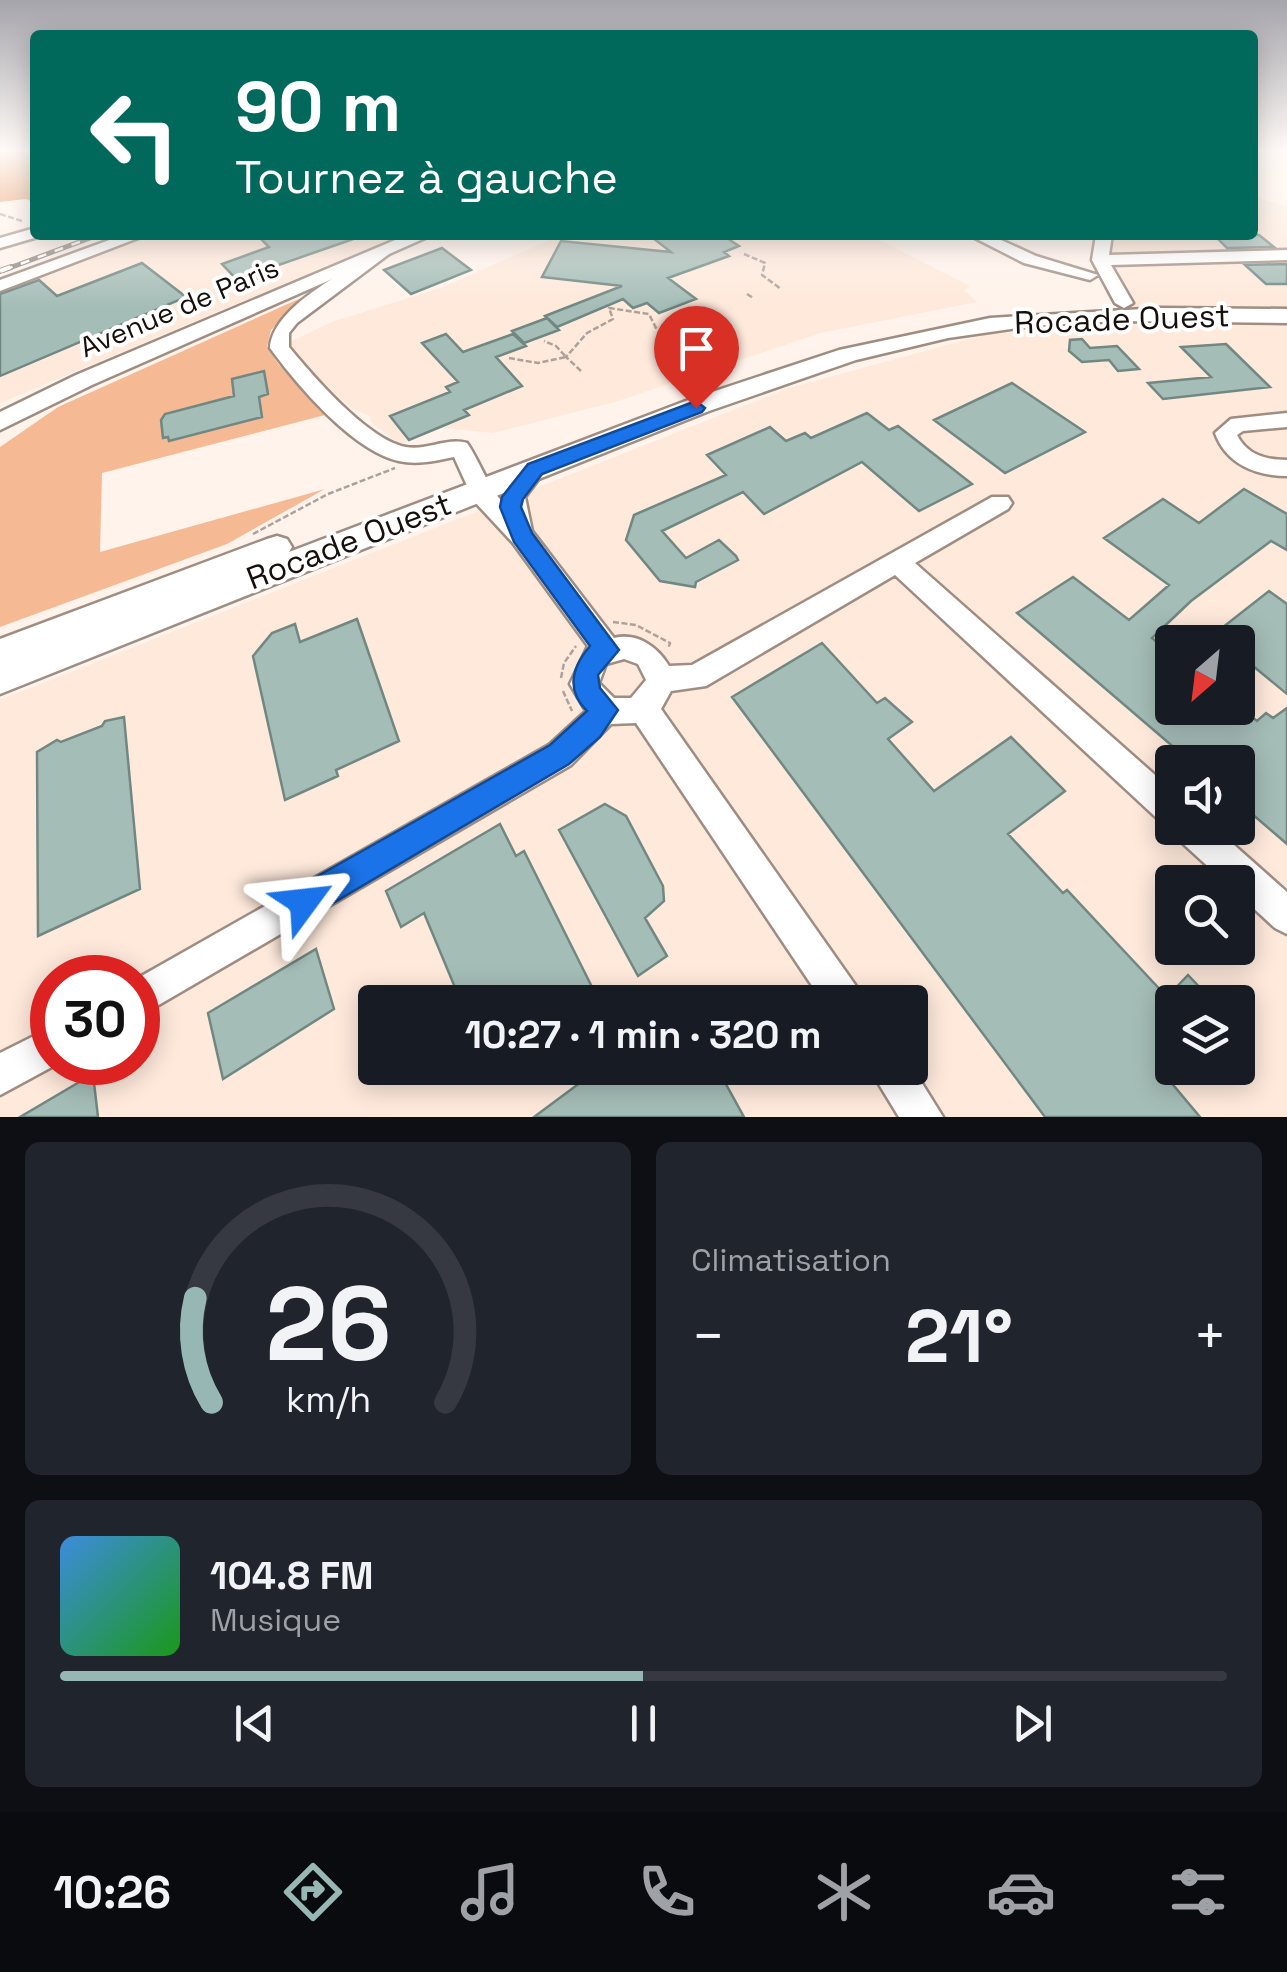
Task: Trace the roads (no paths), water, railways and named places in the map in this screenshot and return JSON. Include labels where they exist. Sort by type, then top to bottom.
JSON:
[{"type":"main road","name":"Avenue de Paris","points":[[5,420],[411,240]]},
{"type":"main road","points":[[491,493],[752,370],[856,338],[983,313],[1287,305]]},
{"type":"main road","name":"Rocade Ouest","points":[[0,654],[491,493],[535,469],[773,379],[868,349],[993,324],[1115,309],[1154,314],[1287,316]]},
{"type":"main road","name":"Rocade Ouest","points":[[0,679],[440,506],[491,493]]},
{"type":"street","points":[[0,244],[30,227]]},
{"type":"street","points":[[0,286],[123,240]]},
{"type":"street","points":[[987,240],[1030,260],[1095,267],[1287,255]]},
{"type":"street","points":[[1003,248],[1018,240]]},
{"type":"street","points":[[1103,240],[1095,267],[1115,309]]},
{"type":"street","points":[[386,251],[354,277],[300,311],[280,332],[279,348],[319,393],[380,444],[402,454],[422,455],[459,448],[606,650]]},
{"type":"street","points":[[1013,270],[1030,260]]},
{"type":"street","points":[[1287,420],[1238,424],[1226,433],[1229,444],[1249,460],[1287,468]]},
{"type":"street","points":[[160,985],[560,755],[597,719],[618,714],[652,694],[696,678],[1000,503]]},
{"type":"street","points":[[898,562],[1155,796]]},
{"type":"street","points":[[597,719],[594,702],[584,684],[589,664],[606,650],[624,647],[648,656],[652,694],[834,985]]},
{"type":"street","points":[[1209,845],[1287,916]]},
{"type":"street","points":[[0,1075],[30,1058]]},
{"type":"street","points":[[901,1085],[923,1117]]},
{"type":"railway","points":[[4,270],[85,240]]},
{"type":"railway","points":[[0,271],[11,267]]}]
